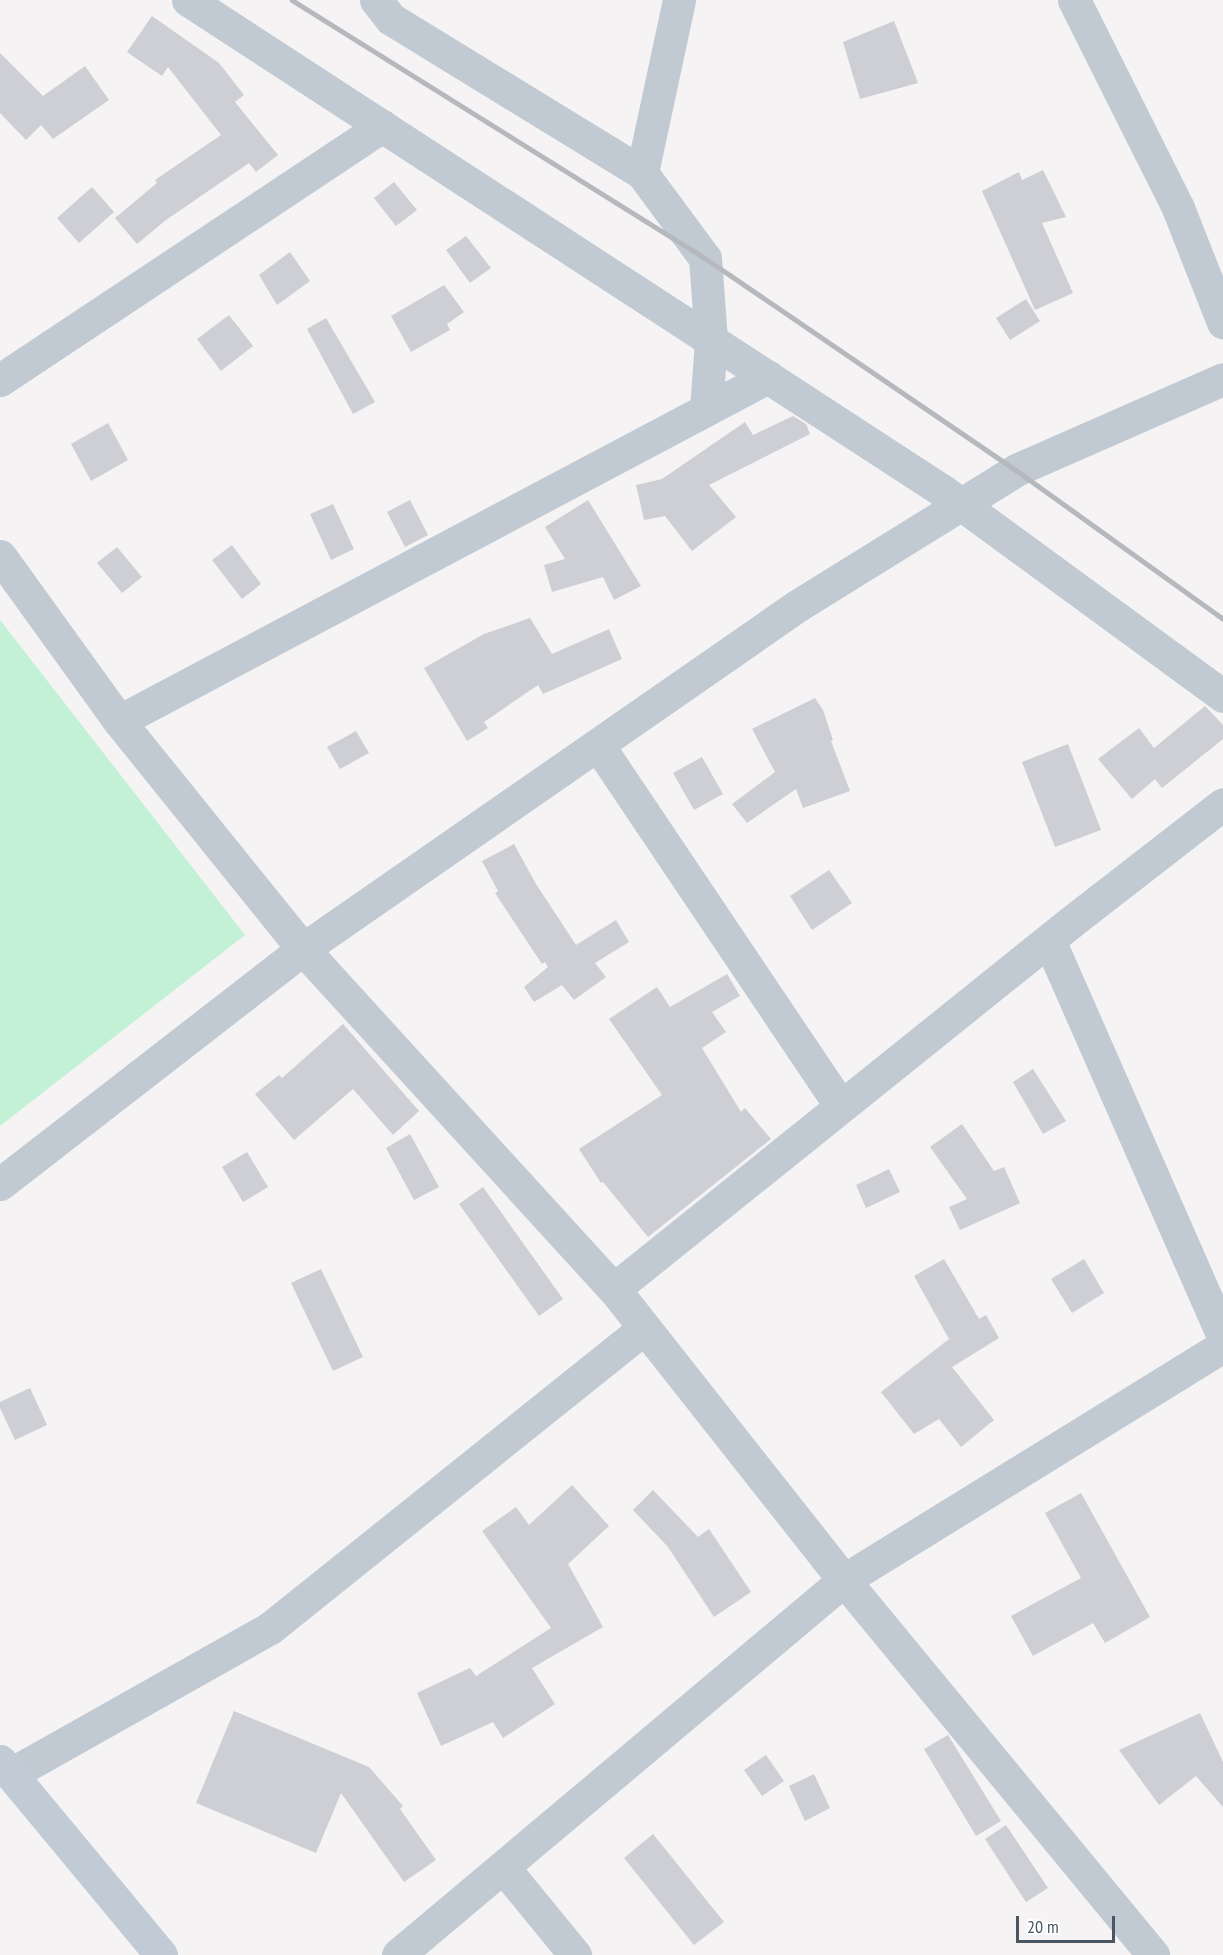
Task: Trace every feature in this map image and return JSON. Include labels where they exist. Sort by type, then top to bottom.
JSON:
[{"type":"main road","points":[[5,1767],[161,1955]]},
{"type":"street","points":[[188,0],[960,503],[1223,696]]},
{"type":"street","points":[[376,0],[391,19],[642,173],[705,258],[711,340],[706,410]]},
{"type":"street","points":[[642,173],[679,0]]},
{"type":"street","points":[[1074,0],[1178,208],[1223,322]]},
{"type":"street","points":[[0,380],[382,126]]},
{"type":"street","points":[[119,721],[768,377]]},
{"type":"street","points":[[0,1184],[303,949],[797,606],[1016,470],[1223,379]]},
{"type":"street","points":[[0,556],[119,721],[303,949],[614,1289],[844,1580],[1153,1955]]},
{"type":"street","points":[[598,745],[842,1106]]},
{"type":"street","points":[[614,1289],[1049,940],[1223,804]]},
{"type":"street","points":[[1049,940],[1223,1337]]},
{"type":"street","points":[[5,1767],[270,1628],[645,1328]]},
{"type":"street","points":[[398,1955],[844,1580],[1223,1346]]},
{"type":"street","points":[[502,1868],[575,1955]]},
{"type":"green space","points":[[0,620],[245,935],[0,1126]]},
{"type":"building","points":[[152,16],[219,63],[244,95],[235,102],[278,155],[256,172],[249,163],[166,220],[137,244],[115,218],[157,183],[155,180],[221,135],[168,67],[162,76],[127,52]]},
{"type":"building","points":[[894,21],[918,83],[860,99],[843,42]]},
{"type":"building","points":[[0,53],[43,96],[85,66],[109,100],[53,139],[41,125],[26,140],[0,113]]},
{"type":"building","points":[[1043,170],[1066,217],[1042,223],[1073,293],[1035,310],[982,191],[1019,172],[1022,180]]},
{"type":"building","points":[[394,182],[417,210],[396,226],[374,198]]},
{"type":"building","points":[[92,187],[114,212],[79,243],[57,218]]},
{"type":"building","points":[[466,236],[491,268],[470,283],[446,250]]},
{"type":"building","points":[[290,252],[310,281],[277,305],[259,275]]},
{"type":"building","points":[[444,285],[464,312],[447,324],[450,330],[411,352],[391,316]]},
{"type":"building","points":[[1026,299],[1040,321],[1010,340],[996,318]]},
{"type":"building","points":[[229,315],[253,346],[221,371],[197,339]]},
{"type":"building","points":[[326,318],[375,402],[353,414],[307,329]]},
{"type":"building","points":[[793,416],[806,424],[810,434],[709,485],[736,517],[692,551],[665,516],[644,520],[636,485],[662,479],[745,422],[753,435]]},
{"type":"building","points":[[108,423],[128,460],[91,481],[71,444]]},
{"type":"building","points":[[410,500],[428,535],[405,547],[387,512]]},
{"type":"building","points":[[588,500],[641,586],[614,600],[603,577],[552,592],[544,565],[565,559],[545,527]]},
{"type":"building","points":[[333,504],[354,549],[331,560],[310,514]]},
{"type":"building","points":[[232,545],[261,584],[242,599],[212,560]]},
{"type":"building","points":[[117,547],[142,577],[122,593],[97,563]]},
{"type":"building","points":[[530,618],[552,654],[609,629],[622,659],[543,694],[538,685],[484,722],[488,728],[467,741],[424,668],[484,634]]},
{"type":"building","points":[[815,698],[823,710],[833,740],[831,741],[850,791],[803,808],[796,789],[747,823],[732,804],[775,772],[752,729]]},
{"type":"building","points":[[1205,706],[1223,725],[1223,739],[1162,788],[1155,779],[1132,799],[1098,759],[1139,728],[1154,748]]},
{"type":"building","points":[[356,731],[369,753],[340,769],[327,747]]},
{"type":"building","points":[[1068,744],[1101,830],[1055,847],[1022,762]]},
{"type":"building","points":[[702,757],[723,794],[694,810],[673,773]]},
{"type":"building","points":[[514,844],[536,884],[576,945],[616,920],[629,942],[595,963],[606,977],[574,1000],[562,985],[534,1002],[524,987],[548,967],[545,962],[542,964],[495,893],[498,891],[482,861]]},
{"type":"building","points":[[829,870],[852,903],[812,930],[790,896]]},
{"type":"building","points":[[727,974],[740,996],[712,1012],[726,1032],[702,1048],[741,1112],[745,1108],[771,1139],[648,1237],[603,1182],[601,1183],[579,1149],[662,1095],[609,1019],[657,987],[670,1007]]},
{"type":"building","points":[[343,1024],[419,1111],[393,1135],[353,1089],[294,1140],[255,1094],[279,1075],[282,1078]]},
{"type":"building","points":[[1033,1069],[1066,1121],[1043,1134],[1013,1082]]},
{"type":"building","points":[[962,1124],[994,1171],[1004,1167],[1020,1203],[960,1230],[949,1207],[967,1199],[930,1147]]},
{"type":"building","points":[[410,1134],[439,1187],[414,1200],[386,1148]]},
{"type":"building","points":[[247,1152],[268,1187],[243,1202],[222,1167]]},
{"type":"building","points":[[889,1169],[900,1192],[866,1208],[856,1185]]},
{"type":"building","points":[[483,1187],[563,1299],[539,1316],[459,1204]]},
{"type":"building","points":[[944,1259],[979,1319],[986,1315],[999,1338],[952,1367],[994,1420],[961,1447],[939,1419],[914,1434],[881,1392],[949,1339],[914,1276]]},
{"type":"building","points":[[1084,1259],[1104,1293],[1072,1313],[1051,1279]]},
{"type":"building","points":[[321,1269],[363,1357],[333,1371],[291,1283]]},
{"type":"building","points":[[30,1388],[47,1425],[15,1440],[0,1408],[0,1402]]},
{"type":"building","points":[[572,1485],[609,1526],[568,1564],[603,1627],[532,1668],[555,1704],[503,1738],[493,1722],[441,1746],[417,1693],[470,1668],[476,1676],[551,1628],[482,1531],[516,1507],[529,1525]]},
{"type":"building","points":[[653,1490],[698,1537],[709,1529],[751,1592],[714,1617],[668,1547],[633,1510]]},
{"type":"building","points":[[1081,1493],[1150,1617],[1105,1643],[1093,1623],[1033,1656],[1011,1616],[1081,1578],[1045,1513]]},
{"type":"building","points":[[234,1711],[369,1767],[403,1806],[400,1809],[436,1860],[404,1882],[341,1793],[316,1853],[196,1803]]},
{"type":"building","points":[[1200,1713],[1223,1762],[1223,1807],[1196,1776],[1159,1805],[1119,1750]]},
{"type":"building","points":[[948,1735],[1001,1821],[976,1836],[924,1749]]},
{"type":"building","points":[[766,1755],[784,1781],[762,1796],[744,1770]]},
{"type":"building","points":[[814,1774],[830,1808],[805,1821],[789,1786]]},
{"type":"building","points":[[1006,1825],[1048,1888],[1026,1902],[985,1839]]},
{"type":"building","points":[[653,1834],[724,1922],[694,1945],[624,1858]]},
{"type":"railway","points":[[292,0],[705,258],[1016,470],[1223,619]]}]
